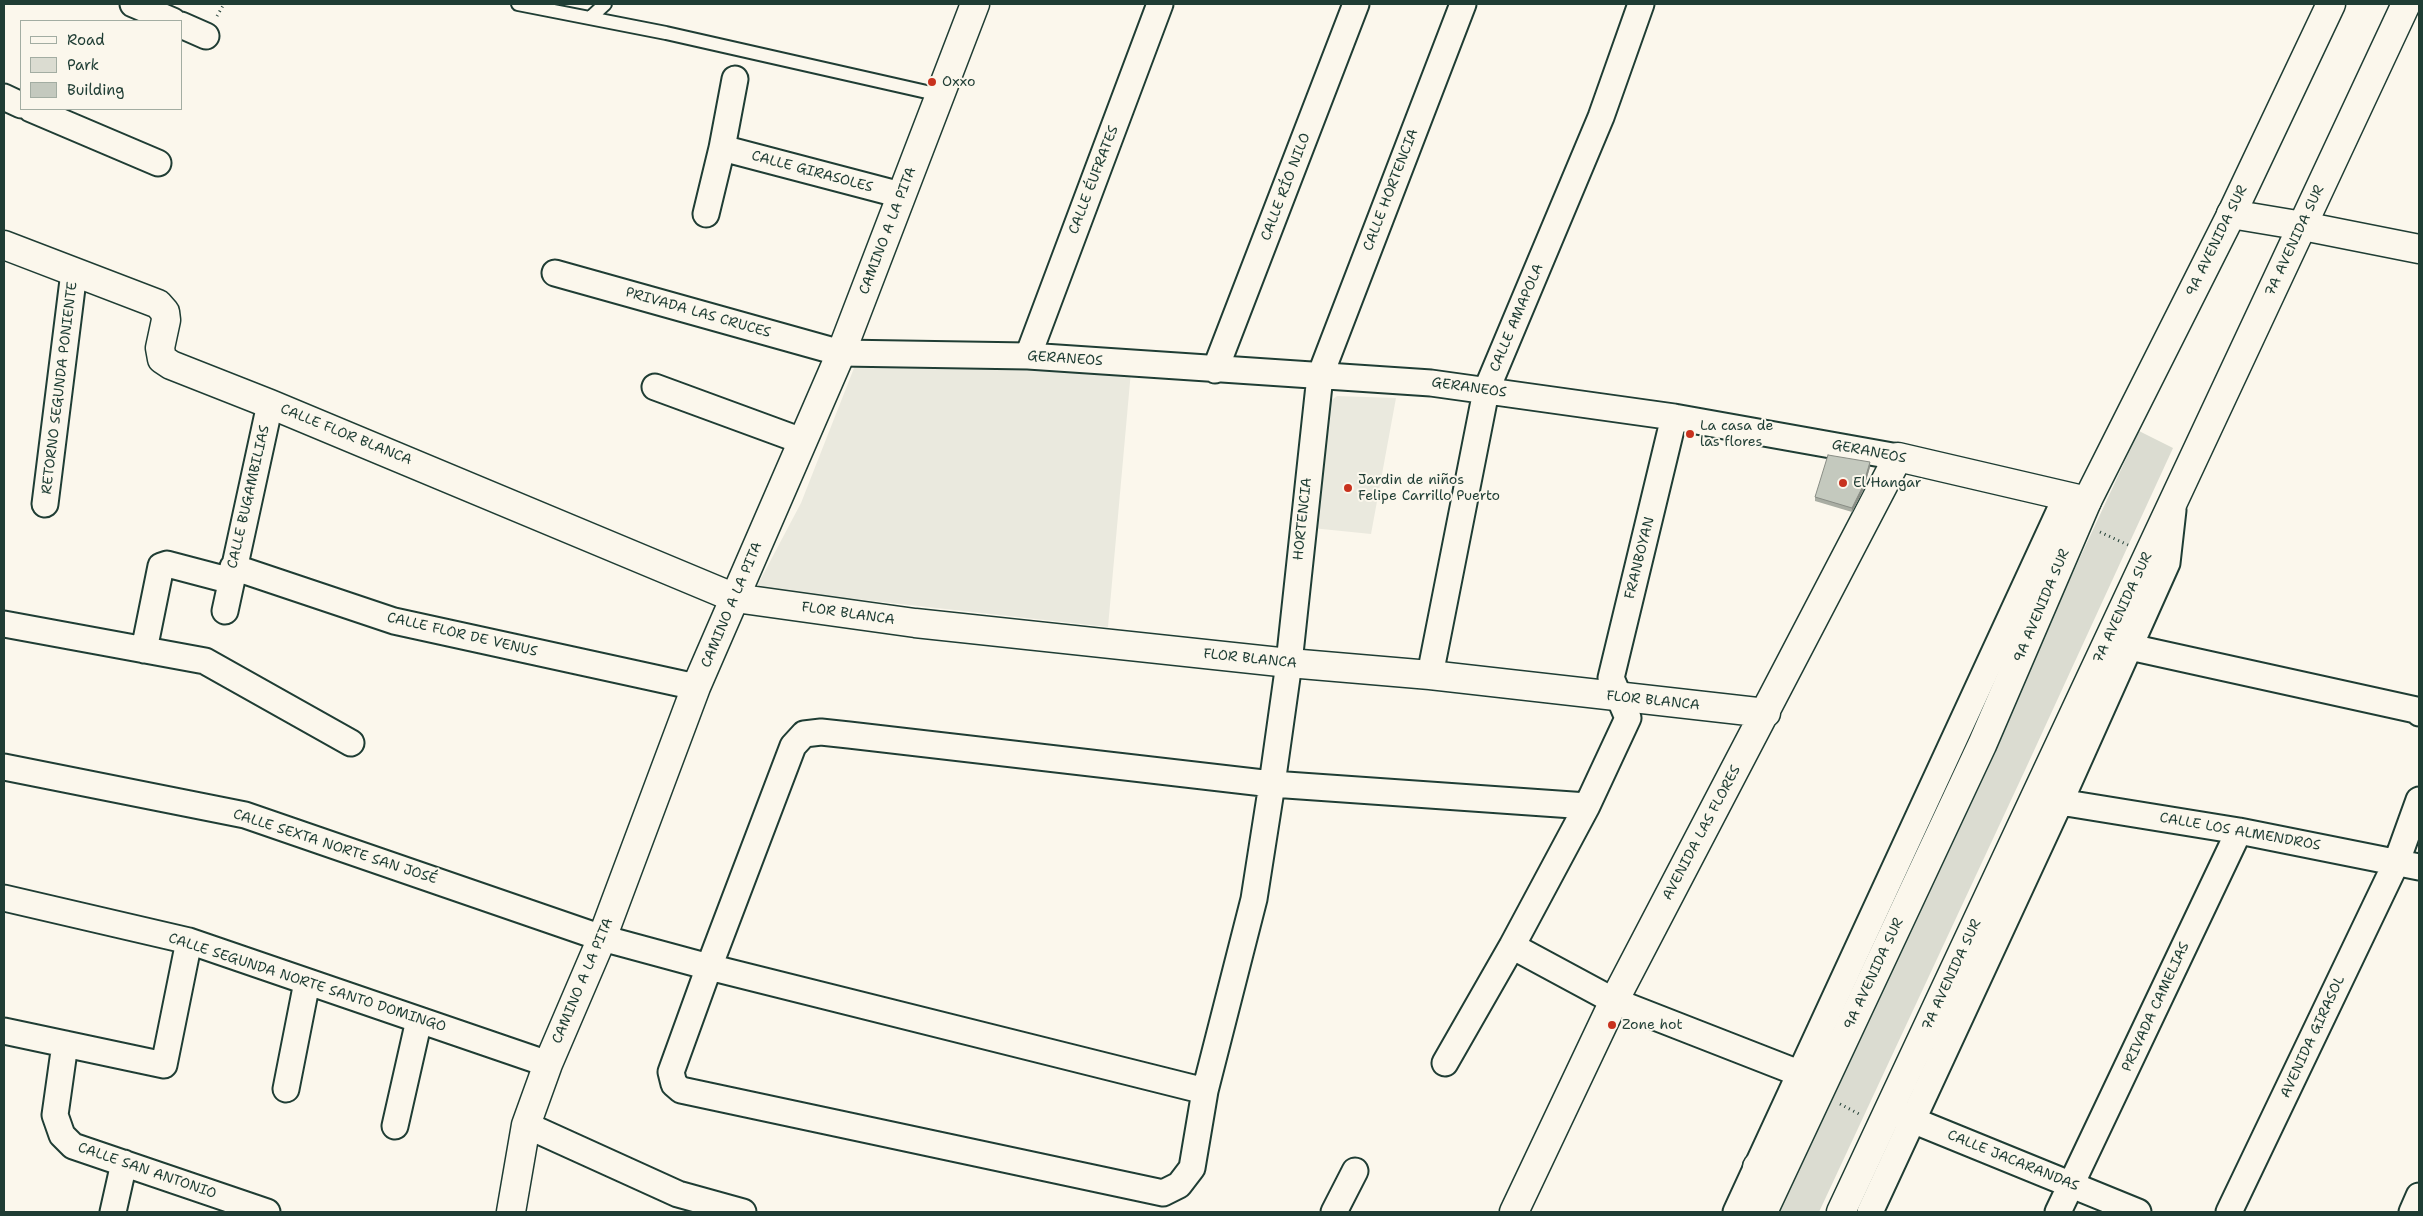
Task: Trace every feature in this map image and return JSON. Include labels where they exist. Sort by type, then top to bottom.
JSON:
[{"type":"street","points":[[133,4],[171,20]]},
{"type":"street","name":"CAMINO A LA PITA","points":[[511,1212],[526,1125],[548,1064],[602,938],[696,687],[841,353],[975,4]]},
{"type":"street","name":"CALLE ÉUFRATES","points":[[1028,356],[1160,4]]},
{"type":"street","name":"CALLE RÍO NILO","points":[[1216,370],[1356,4]]},
{"type":"street","name":"CALLE HORTENCIA","points":[[1320,376],[1463,4]]},
{"type":"street","name":"CALLE AMAPOLA","points":[[1430,675],[1486,391],[1601,117],[1641,4]]},
{"type":"street","name":"9A AVENIDA SUR","points":[[1763,1212],[1982,745],[2077,506],[2231,214],[2331,4]]},
{"type":"street","name":"7A AVENIDA SUR","points":[[1841,1212],[2175,494],[2406,4]]},
{"type":"street","points":[[182,25],[206,36]]},
{"type":"street","points":[[706,214],[722,148],[735,79]]},
{"type":"street","points":[[4,97],[20,105]]},
{"type":"street","points":[[33,110],[158,163]]},
{"type":"street","name":"CALLE GIRASOLES","points":[[722,148],[902,195]]},
{"type":"street","points":[[2231,214],[2419,249]]},
{"type":"street","name":"CALLE FLOR BLANCA","points":[[4,246],[158,304],[165,312],[166,320],[160,348],[162,359],[171,365],[270,404],[735,598]]},
{"type":"street","name":"RETORNO SEGUNDA PONIENTE","points":[[45,504],[74,272]]},
{"type":"street","name":"PRIVADA LAS CRUCES","points":[[555,273],[841,353]]},
{"type":"street","name":"GERANEOS","points":[[841,353],[1028,356],[1431,383],[1674,417],[1898,457],[2077,506]]},
{"type":"street","name":"HORTENCIA","points":[[1320,376],[1289,663],[1272,784],[1254,899],[1205,1091],[1192,1168],[1179,1185],[1163,1193],[681,1090],[674,1084],[671,1072],[709,967],[792,746],[804,734],[821,732],[840,734],[1272,784],[1586,806]]},
{"type":"street","points":[[655,387],[802,441]]},
{"type":"street","name":"CALLE BUGAMBILIAS","points":[[144,650],[161,566],[167,564],[224,579],[232,572],[270,404]]},
{"type":"street","name":"FRANBOYAN","points":[[1445,1063],[1512,946],[1586,806],[1628,718],[1611,678],[1674,417]]},
{"type":"street","name":"AVENIDA LAS FLORES","points":[[1514,1212],[1614,1001],[1898,457]]},
{"type":"street","points":[[1870,1212],[1914,1121],[2060,802],[2167,563],[2175,494]]},
{"type":"street","points":[[1736,1212],[2077,506]]},
{"type":"street","points":[[224,611],[232,572]]},
{"type":"street","name":"CALLE FLOR DE VENUS","points":[[232,572],[394,621],[696,687]]},
{"type":"street","name":"FLOR BLANCA","points":[[735,598],[915,623],[1289,663],[1430,675],[1620,698],[1766,713]]},
{"type":"street","points":[[4,624],[205,661],[351,743]]},
{"type":"street","points":[[2130,647],[2416,710],[2419,713]]},
{"type":"street","name":"CALLE SEXTA NORTE SAN JOSÉ","points":[[4,767],[245,815],[602,938],[709,967],[1205,1091]]},
{"type":"street","name":"AVENIDA GIRASOL","points":[[2229,1212],[2408,864],[2419,800]]},
{"type":"street","name":"CALLE LOS ALMENDROS","points":[[2060,802],[2239,831],[2408,864]]},
{"type":"street","name":"PRIVADA CAMELIAS","points":[[2058,1212],[2239,831]]},
{"type":"street","name":"CALLE SEGUNDA NORTE SANTO DOMINGO","points":[[4,898],[189,941],[548,1064]]},
{"type":"street","points":[[4,1031],[164,1065],[189,941]]},
{"type":"street","points":[[1512,946],[1614,1001],[1801,1074]]},
{"type":"street","points":[[286,1088],[308,982]]},
{"type":"street","points":[[395,1126],[419,1020]]},
{"type":"street","name":"CALLE SAN ANTONIO","points":[[65,1044],[55,1115],[62,1135],[73,1146],[253,1210]]},
{"type":"street","name":"CALLE JACARANDAS","points":[[1885,1117],[1914,1121],[2138,1212]]},
{"type":"street","points":[[526,1125],[678,1194],[743,1212]]},
{"type":"street","points":[[113,1212],[124,1163]]},
{"type":"street","points":[[1757,1168],[1763,1212]]},
{"type":"street","points":[[1334,1212],[1355,1171]]},
{"type":"street","points":[[2412,1212],[2419,1196]]},
{"type":"lane","points":[[518,4],[591,17],[940,95]]},
{"type":"lane","points":[[591,17],[605,4]]},
{"type":"path","points":[[2077,506],[2148,554]]},
{"type":"path","points":[[1818,1094],[1885,1117]]},
{"type":"shaded area","points":[[856,363],[1131,371],[1108,627],[756,588],[801,503]]},
{"type":"shaded area","name":"Jardin de niños Felipe Carrillo Puerto","points":[[1337,396],[1396,398],[1371,534],[1312,528],[1329,402]]},
{"type":"green space","points":[[2139,431],[2173,448],[2026,768],[1819,1212],[1775,1212]]},
{"type":"building","name":"El Hangar","points":[[1828,455],[1870,462],[1863,486],[1852,508],[1815,497]]},
{"type":"place","name":"Oxxo","points":[[932,82]]},
{"type":"place","name":"La casa de las flores","points":[[1690,434]]},
{"type":"place","name":"El Hangar","points":[[1843,483]]},
{"type":"place","name":"Jardin de niños Felipe Carrillo Puerto","points":[[1348,488]]},
{"type":"place","name":"Zone hot","points":[[1612,1025]]}]
